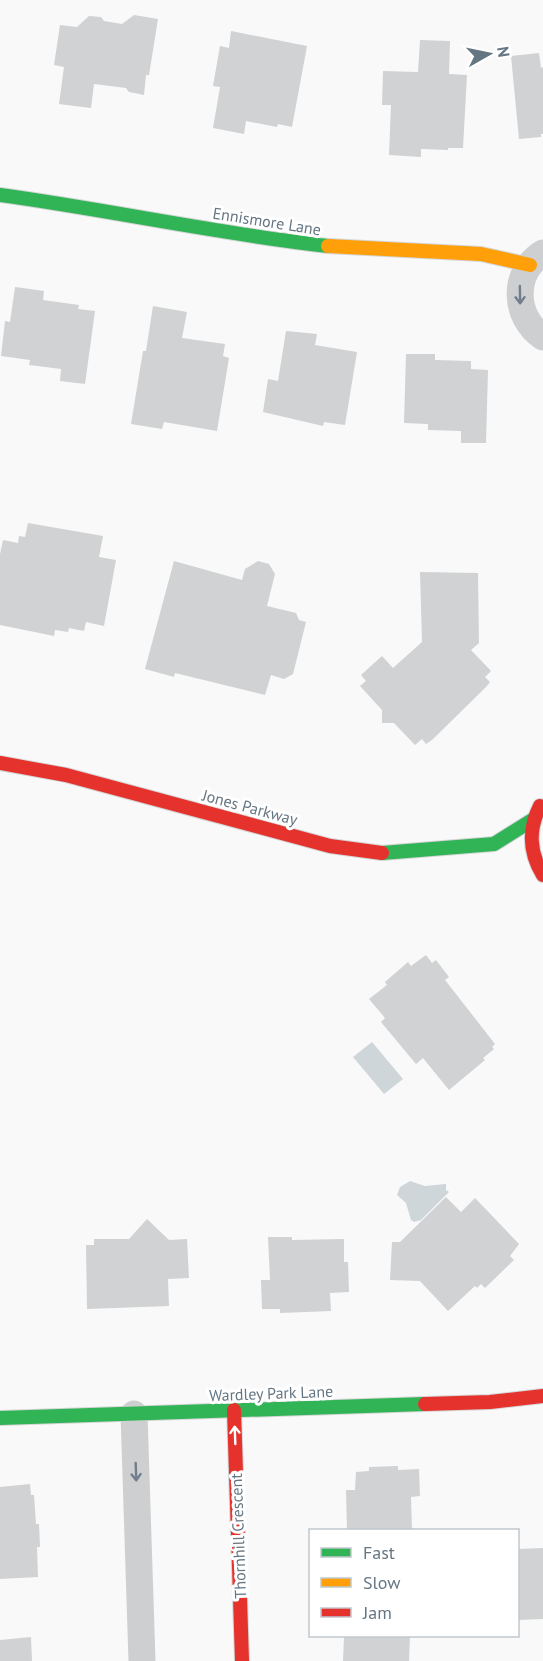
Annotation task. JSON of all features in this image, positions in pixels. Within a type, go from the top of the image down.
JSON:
[{"type":"street","name":"Ennismore Lane","points":[[0,195],[288,242],[352,249],[481,254],[536,259]]},
{"type":"street","points":[[536,259],[525,270],[520,286],[520,303],[526,319],[536,333],[543,337]]},
{"type":"street","name":"Jones Parkway","points":[[0,763],[66,774],[330,846],[384,853],[494,844],[525,856]]},
{"type":"street","points":[[543,802],[534,819],[531,839],[525,856],[543,875]]},
{"type":"street","name":"Jones Parkway","points":[[494,844],[534,819]]},
{"type":"street","name":"Wardley Park Lane","points":[[0,1418],[490,1402],[543,1396]]},
{"type":"street","name":"Thornhill Crescent","points":[[234,1410],[243,1661]]},
{"type":"street","points":[[134,1414],[142,1661]]},
{"type":"shaded area","points":[[372,1042],[403,1079],[384,1094],[353,1057]]},
{"type":"shaded area","points":[[410,1181],[425,1186],[446,1184],[446,1190],[449,1192],[421,1220],[414,1222],[411,1220],[406,1203],[397,1195],[400,1187]]},
{"type":"building","points":[[134,15],[158,19],[144,95],[129,92],[126,88],[94,84],[91,108],[59,104],[64,67],[54,65],[60,25],[77,27],[89,16],[101,17],[104,21],[122,24]]},
{"type":"building","points":[[231,31],[307,46],[292,127],[278,124],[277,127],[246,121],[244,134],[213,128],[220,87],[213,86],[220,46],[229,48]]},
{"type":"building","points":[[420,40],[450,41],[449,74],[467,75],[463,148],[421,149],[421,157],[389,155],[391,105],[382,105],[383,71],[418,72]]},
{"type":"building","points":[[539,53],[541,68],[543,67],[543,134],[541,137],[519,139],[511,56]]},
{"type":"building","points":[[15,287],[44,291],[43,300],[79,305],[78,309],[95,311],[85,384],[60,381],[61,369],[29,365],[30,360],[1,356],[5,321],[10,322]]},
{"type":"building","points":[[153,306],[187,312],[182,338],[225,344],[223,356],[229,358],[217,431],[164,422],[162,429],[131,424]]},
{"type":"building","points":[[286,331],[317,334],[315,345],[357,352],[345,425],[324,422],[323,426],[263,412],[268,379],[278,381]]},
{"type":"building","points":[[406,354],[435,354],[435,360],[471,361],[471,369],[488,370],[486,443],[461,443],[461,431],[428,430],[428,424],[404,423]]},
{"type":"building","points":[[28,523],[103,536],[99,557],[116,560],[104,626],[86,622],[84,631],[69,628],[68,632],[55,630],[54,636],[0,625],[0,554],[3,540],[18,543],[19,536],[25,537]]},
{"type":"building","points":[[174,561],[242,580],[245,569],[258,561],[269,564],[275,574],[267,606],[296,613],[299,620],[306,622],[293,674],[284,679],[271,675],[265,695],[175,673],[174,677],[145,669]]},
{"type":"building","points":[[420,572],[478,573],[479,643],[471,650],[491,671],[485,677],[490,682],[486,687],[432,740],[426,744],[422,739],[415,745],[394,723],[382,723],[382,710],[360,686],[366,681],[361,675],[382,656],[393,668],[422,642]]},
{"type":"building","points":[[426,955],[432,963],[436,960],[449,977],[445,980],[495,1044],[492,1047],[494,1049],[483,1058],[485,1060],[449,1090],[423,1058],[416,1064],[381,1022],[385,1018],[369,999],[387,985],[385,982],[408,962],[411,966]]},
{"type":"building","points":[[446,1197],[461,1212],[475,1198],[519,1244],[510,1256],[514,1260],[485,1288],[481,1284],[477,1288],[475,1286],[448,1311],[420,1281],[390,1280],[392,1242],[400,1242]]},
{"type":"building","points":[[147,1219],[169,1240],[187,1239],[189,1278],[168,1279],[169,1306],[87,1309],[86,1245],[94,1245],[94,1239],[129,1239]]},
{"type":"building","points":[[268,1237],[292,1237],[292,1240],[344,1239],[344,1262],[348,1262],[349,1292],[330,1293],[331,1311],[280,1313],[280,1309],[262,1309],[261,1280],[270,1280]]},
{"type":"building","points":[[398,1466],[398,1470],[419,1469],[420,1496],[411,1497],[412,1529],[347,1529],[346,1490],[355,1490],[356,1472],[369,1471],[369,1467]]},
{"type":"building","points":[[30,1484],[31,1495],[34,1495],[36,1524],[39,1524],[38,1577],[0,1579],[0,1487]]},
{"type":"building","points":[[543,1548],[543,1619],[519,1620],[519,1549]]},
{"type":"building","points":[[31,1637],[32,1661],[0,1661],[0,1640]]},
{"type":"building","points":[[344,1637],[410,1637],[409,1661],[343,1661]]},
{"type":"traffic: fast","points":[[0,195],[328,246]]},
{"type":"traffic: fast","points":[[382,853],[494,844],[534,819]]},
{"type":"traffic: fast","points":[[0,1418],[425,1404]]},
{"type":"traffic: slow","points":[[328,246],[481,254],[530,265]]},
{"type":"traffic: jam","points":[[0,763],[66,775],[330,846],[382,853]]},
{"type":"traffic: jam","points":[[540,806],[533,824],[532,841],[535,858],[543,875]]},
{"type":"traffic: jam","points":[[425,1404],[490,1402],[543,1396]]},
{"type":"traffic: jam","points":[[234,1410],[242,1661]]}]
